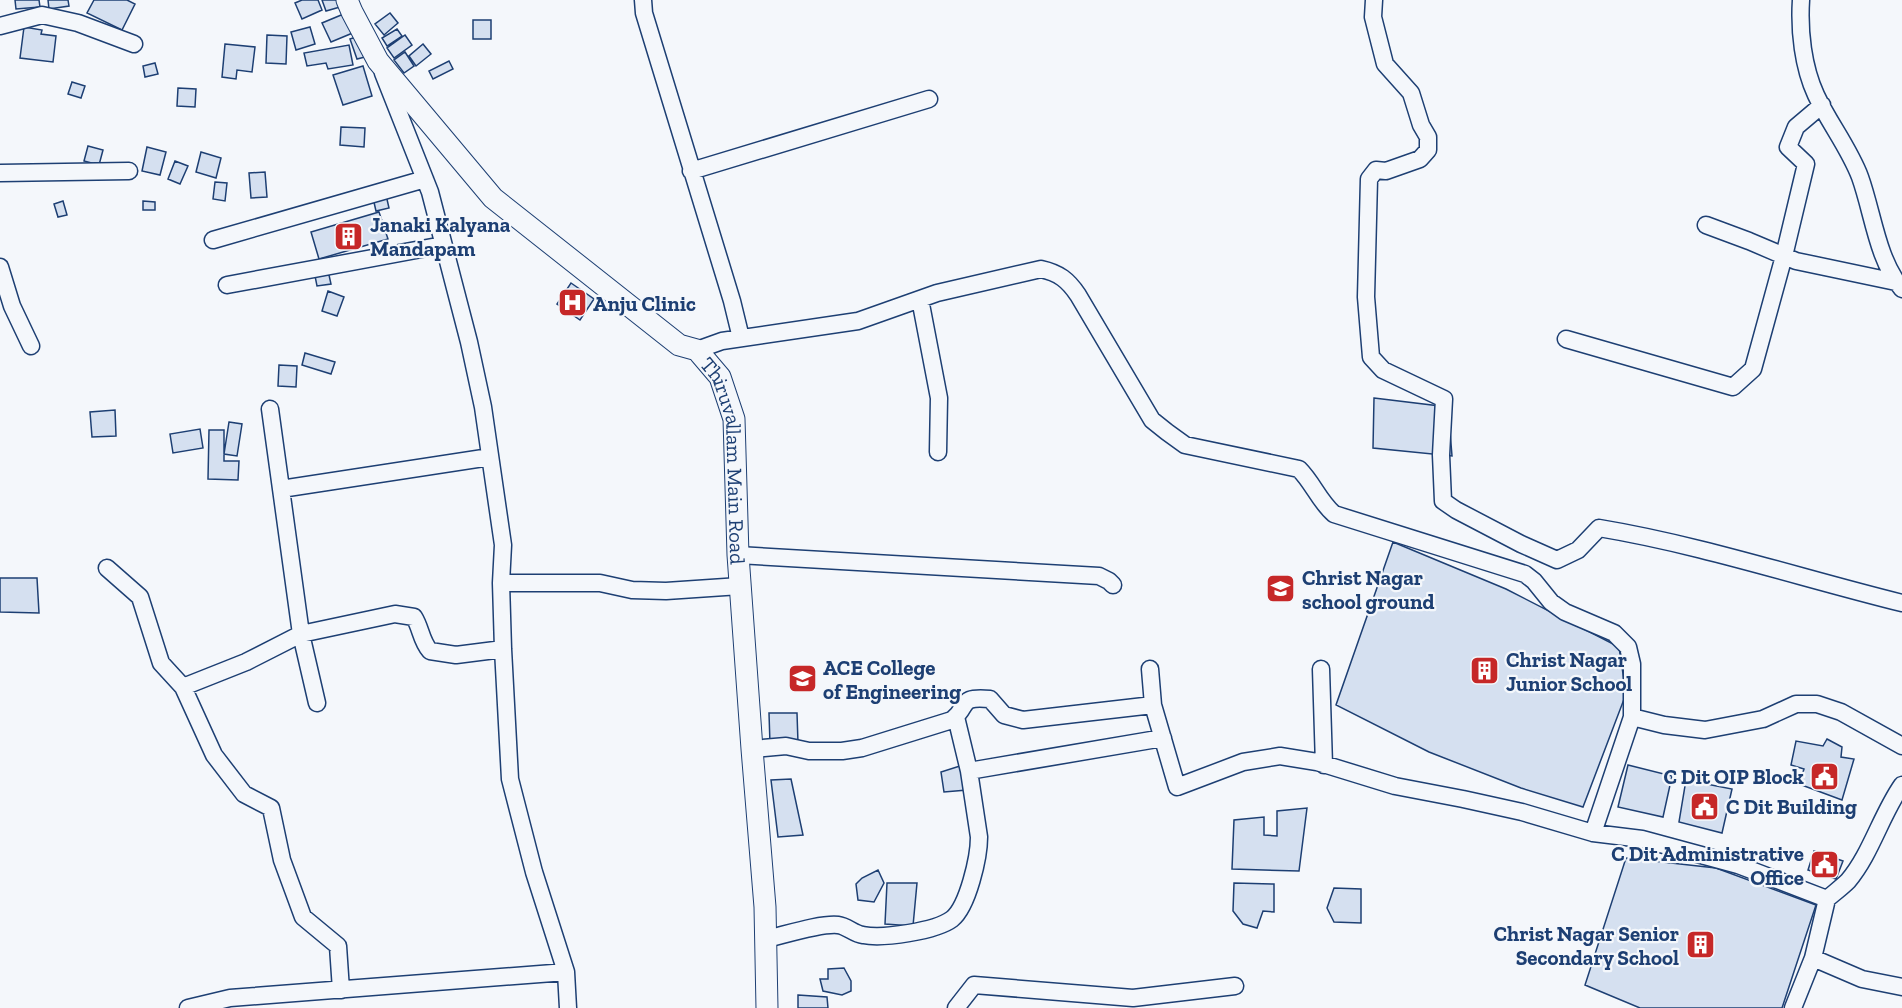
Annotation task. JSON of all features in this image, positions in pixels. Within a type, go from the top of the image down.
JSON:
[{"type":"main road","name":"Thiruvallam Main Road","points":[[347,0],[378,61],[493,198],[679,345],[697,351],[720,377],[734,419],[738,555],[765,908],[767,1008]]},
{"type":"street","points":[[642,0],[741,338]]},
{"type":"street","points":[[1374,0],[1373,17],[1386,64],[1411,93],[1421,125],[1428,137],[1428,150],[1420,159],[1386,171],[1376,170],[1369,179],[1366,297],[1371,357],[1383,370],[1444,399],[1441,455],[1443,501],[1521,544],[1557,560],[1578,550],[1599,528],[1762,564],[1823,584],[1902,603]]},
{"type":"street","points":[[1801,0],[1804,56],[1813,86],[1856,166],[1885,257],[1899,285]]},
{"type":"street","points":[[0,26],[42,15],[78,23],[134,44]]},
{"type":"street","points":[[378,61],[425,179],[470,342],[483,407],[503,545],[502,650],[510,779],[534,872],[566,972],[568,1008]]},
{"type":"street","points":[[691,171],[929,99]]},
{"type":"street","points":[[1566,339],[1733,387],[1753,369],[1806,164],[1788,147],[1796,127],[1822,105]]},
{"type":"street","points":[[0,173],[129,171]]},
{"type":"street","points":[[213,240],[425,179]]},
{"type":"street","points":[[1706,225],[1805,264],[1899,285]]},
{"type":"street","points":[[227,285],[443,245]]},
{"type":"street","points":[[0,267],[12,306],[31,346]]},
{"type":"street","points":[[697,351],[722,341],[858,321],[937,293],[1041,269],[1055,272],[1068,280],[1152,420],[1185,445],[1299,469],[1306,476],[1323,504],[1334,514],[1525,574],[1534,581],[1551,602],[1565,612],[1614,633],[1622,639],[1628,647],[1632,664],[1632,717],[1593,833]]},
{"type":"street","points":[[920,299],[939,398],[938,452]]},
{"type":"street","points":[[270,409],[301,634],[317,703]]},
{"type":"street","points":[[281,489],[490,458]]},
{"type":"street","points":[[738,555],[1091,575],[1104,577],[1113,585]]},
{"type":"street","points":[[107,568],[140,597],[161,663],[183,687],[214,755],[244,794],[271,808],[282,860],[303,917],[338,946],[341,990]]},
{"type":"street","points":[[501,584],[600,583],[632,590],[666,591],[740,586]]},
{"type":"street","points":[[183,687],[246,662],[301,634],[395,614],[414,617],[419,625],[424,644],[430,651],[456,655],[502,650]]},
{"type":"street","points":[[1150,669],[1153,705],[1177,787],[1243,762],[1280,756],[1324,765],[1395,786],[1463,798],[1593,833],[1642,839],[1738,865],[1827,899]]},
{"type":"street","points":[[1321,669],[1324,765]]},
{"type":"street","points":[[752,749],[786,746],[809,751],[842,751],[897,738],[952,720],[964,702],[971,699],[990,699],[1004,715],[1023,720],[1153,705]]},
{"type":"street","points":[[1632,717],[1664,725],[1705,730],[1763,718],[1796,704],[1817,704],[1841,712],[1902,746]]},
{"type":"street","points":[[766,939],[836,924],[863,935],[895,934],[917,931],[951,920],[957,913],[966,893],[979,848],[978,821],[956,717]]},
{"type":"street","points":[[969,771],[1163,738]]},
{"type":"street","points":[[1793,1008],[1813,958],[1827,899],[1848,881],[1902,785]]},
{"type":"street","points":[[1813,958],[1862,980],[1902,987]]},
{"type":"street","points":[[188,1008],[230,998],[566,972]]},
{"type":"street","points":[[956,1008],[974,985],[1133,998],[1235,986]]},
{"type":"building","points":[[15,0],[39,0],[40,7],[16,9]]},
{"type":"building","points":[[48,0],[68,0],[69,6],[49,9]]},
{"type":"building","points":[[94,0],[127,0],[135,4],[122,30],[87,13]]},
{"type":"building","points":[[302,0],[318,0],[322,10],[302,19],[295,3]]},
{"type":"building","points":[[322,0],[337,0],[340,7],[326,11]]},
{"type":"building","points":[[346,13],[355,32],[331,42],[322,23]]},
{"type":"building","points":[[390,13],[398,23],[384,35],[375,24]]},
{"type":"building","points":[[473,20],[491,20],[491,39],[473,39]]},
{"type":"building","points":[[24,27],[42,30],[41,34],[56,36],[53,62],[20,58]]},
{"type":"building","points":[[310,27],[315,44],[296,50],[291,32]]},
{"type":"building","points":[[397,29],[402,36],[387,46],[382,38]]},
{"type":"building","points":[[267,35],[287,36],[286,64],[266,63]]},
{"type":"building","points":[[405,35],[412,45],[394,58],[387,48]]},
{"type":"building","points":[[359,36],[365,57],[357,59],[350,39]]},
{"type":"building","points":[[225,44],[255,47],[252,72],[237,70],[236,79],[222,77]]},
{"type":"building","points":[[423,44],[431,54],[416,66],[409,56]]},
{"type":"building","points":[[349,45],[353,65],[328,69],[326,63],[307,66],[304,53]]},
{"type":"building","points":[[405,52],[414,66],[404,73],[394,60]]},
{"type":"building","points":[[449,61],[453,69],[433,79],[429,71]]},
{"type":"building","points":[[155,63],[158,74],[145,77],[143,66]]},
{"type":"building","points":[[363,66],[372,96],[343,105],[333,75]]},
{"type":"building","points":[[72,82],[85,86],[81,98],[68,94]]},
{"type":"building","points":[[178,88],[196,89],[195,107],[177,106]]},
{"type":"building","points":[[341,127],[365,128],[364,147],[340,145]]},
{"type":"building","points":[[88,146],[103,150],[99,165],[84,161]]},
{"type":"building","points":[[147,147],[166,152],[160,175],[142,171]]},
{"type":"building","points":[[201,152],[221,158],[216,178],[196,172]]},
{"type":"building","points":[[175,161],[188,166],[180,184],[168,179]]},
{"type":"building","points":[[265,172],[267,197],[251,198],[249,173]]},
{"type":"building","points":[[215,182],[227,183],[225,201],[213,199]]},
{"type":"building","points":[[386,195],[389,208],[376,211],[373,198]]},
{"type":"building","points":[[63,201],[67,215],[58,217],[54,204]]},
{"type":"building","points":[[143,201],[155,202],[155,210],[143,210]]},
{"type":"building","name":"Janaki Kalyana Mandapam","points":[[379,212],[388,239],[319,259],[311,232]]},
{"type":"building","points":[[329,275],[331,284],[317,286],[315,276]]},
{"type":"building","points":[[571,283],[594,299],[580,320],[557,304]]},
{"type":"building","points":[[328,291],[344,297],[337,316],[322,311]]},
{"type":"building","points":[[305,353],[335,362],[331,374],[302,365]]},
{"type":"building","points":[[279,365],[297,366],[296,387],[278,386]]},
{"type":"building","points":[[1374,398],[1448,407],[1452,456],[1373,448]]},
{"type":"building","points":[[115,410],[116,436],[92,437],[90,412]]},
{"type":"building","points":[[229,422],[242,424],[237,456],[224,454]]},
{"type":"building","points":[[200,429],[203,448],[173,453],[170,434]]},
{"type":"building","points":[[209,430],[224,430],[224,461],[239,461],[238,480],[208,479]]},
{"type":"building","name":"Christ Nagar Junior School","points":[[1393,542],[1506,589],[1619,647],[1626,694],[1583,807],[1521,788],[1429,752],[1336,705]]},
{"type":"building","points":[[0,578],[37,578],[39,613],[0,612]]},
{"type":"building","points":[[769,713],[797,713],[798,743],[770,744]]},
{"type":"building","name":"C Dit OIP Block","points":[[1827,739],[1842,747],[1841,757],[1854,759],[1842,800],[1799,784],[1804,769],[1791,765],[1796,741],[1823,746]]},
{"type":"building","points":[[963,765],[967,790],[944,792],[941,772]]},
{"type":"building","points":[[1628,765],[1672,776],[1663,817],[1618,807]]},
{"type":"building","points":[[791,779],[803,835],[778,837],[771,780]]},
{"type":"building","name":"C Dit Building","points":[[1686,780],[1732,789],[1722,833],[1679,822]]},
{"type":"building","points":[[1307,808],[1299,871],[1232,869],[1234,820],[1264,817],[1264,835],[1277,836],[1277,811]]},
{"type":"building","name":"C Dit Administrative Office","points":[[1814,851],[1843,861],[1836,879],[1808,870]]},
{"type":"building","name":"Christ Nagar Senior Secondary School","points":[[1626,858],[1716,868],[1816,905],[1782,1008],[1640,1008],[1585,985]]},
{"type":"building","points":[[878,870],[884,883],[874,902],[858,900],[856,884],[862,878]]},
{"type":"building","points":[[887,883],[917,883],[913,926],[885,924]]},
{"type":"building","points":[[1234,883],[1274,884],[1274,912],[1263,911],[1257,928],[1243,924],[1233,911]]},
{"type":"building","points":[[1334,888],[1361,889],[1361,923],[1334,922],[1327,908]]},
{"type":"building","points":[[844,968],[851,981],[851,991],[842,995],[823,991],[820,979],[828,979],[828,969]]},
{"type":"building","points":[[798,995],[827,997],[828,1008],[798,1008]]},
{"type":"place","name":"Janaki Kalyana Mandapam","points":[[349,236]]},
{"type":"place","name":"Anju Clinic","points":[[572,303]]},
{"type":"place","name":"Christ Nagar school ground","points":[[1281,589]]},
{"type":"place","name":"Christ Nagar Junior School","points":[[1485,671]]},
{"type":"place","name":"ACE College of Engineering","points":[[802,679]]},
{"type":"place","name":"C Dit OIP Block","points":[[1825,776]]},
{"type":"place","name":"C Dit Building","points":[[1705,806]]},
{"type":"place","name":"C Dit Administrative Office","points":[[1825,865]]},
{"type":"place","name":"Christ Nagar Senior Secondary School","points":[[1700,945]]}]
